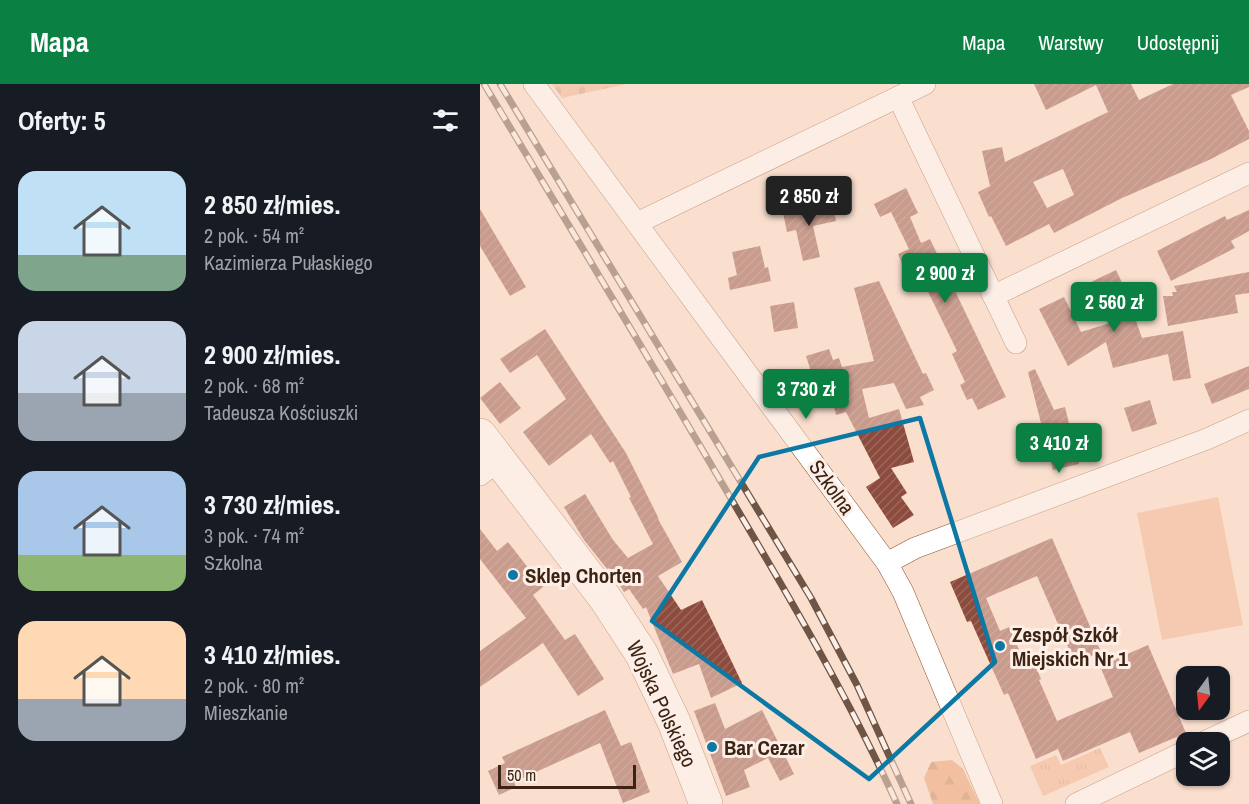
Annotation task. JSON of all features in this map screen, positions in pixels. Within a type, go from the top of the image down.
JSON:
[{"type":"main road","name":"Wojska Polskiego","points":[[485,460],[592,607],[628,662],[645,693],[688,804]]},
{"type":"main road","name":"Wojska Polskiego","points":[[485,460],[605,598],[641,652],[674,722],[706,804]]},
{"type":"street","name":"Szkolna","points":[[534,84],[887,562],[903,592],[992,804]]},
{"type":"street","points":[[637,223],[925,84]]},
{"type":"street","points":[[898,97],[1016,343]]},
{"type":"street","points":[[993,296],[1249,173]]},
{"type":"street","points":[[887,562],[915,548],[1196,443],[1249,420]]},
{"type":"street","points":[[1225,732],[1249,721]]},
{"type":"street","points":[[1076,804],[1176,756]]},
{"type":"highlighted area","points":[[920,418],[995,662],[869,779],[652,621],[759,457]]},
{"type":"green space","points":[[552,84],[627,84],[562,98]]},
{"type":"green space","points":[[1218,497],[1243,625],[1162,640],[1137,513]]},
{"type":"green space","points":[[1100,748],[1109,767],[1043,796],[1030,766],[1056,755],[1061,765]]},
{"type":"green space","points":[[952,760],[963,769],[980,804],[933,804],[924,778],[931,762]]},
{"type":"building","points":[[1034,84],[1131,84],[1139,100],[1173,84],[1249,84],[1249,87],[1231,95],[1249,131],[1249,139],[1209,160],[1120,199],[1054,233],[1049,224],[1006,246],[978,192],[990,186],[982,151],[1002,147],[1005,162],[1108,112],[1096,85],[1046,110]],"holes":[[[1063,169],[1074,195],[1047,208],[1033,182]]]},
{"type":"building","points":[[906,188],[918,213],[910,217],[921,243],[930,239],[1006,397],[978,410],[972,398],[967,400],[960,385],[965,382],[952,354],[957,351],[914,263],[904,268],[898,254],[909,249],[891,212],[880,217],[874,204]]},
{"type":"building","points":[[832,202],[836,221],[813,226],[820,257],[803,261],[796,230],[787,232],[783,213]]},
{"type":"building","points":[[480,209],[526,287],[510,296],[480,246]]},
{"type":"building","points":[[1249,210],[1249,231],[1231,241],[1235,248],[1171,281],[1157,251],[1225,216],[1227,220]]},
{"type":"building","points":[[760,246],[765,268],[768,267],[771,281],[730,290],[728,278],[737,275],[732,252]]},
{"type":"building","points":[[1116,270],[1126,291],[1117,295],[1129,320],[1135,318],[1142,338],[1183,331],[1191,378],[1173,381],[1168,354],[1113,368],[1106,342],[1068,366],[1039,309],[1064,297],[1081,332],[1110,323],[1091,282]]},
{"type":"building","points":[[1249,272],[1249,293],[1235,295],[1238,313],[1168,326],[1163,296],[1173,296],[1172,292],[1177,292],[1174,286]]},
{"type":"building","points":[[879,281],[923,374],[926,373],[934,390],[920,397],[924,405],[906,409],[894,383],[862,389],[869,418],[899,409],[914,462],[891,468],[907,493],[901,497],[914,515],[893,528],[866,487],[880,478],[846,412],[836,415],[827,377],[814,381],[806,356],[829,349],[833,360],[839,358],[842,367],[874,361],[854,288]]},
{"type":"building","points":[[794,302],[798,328],[774,332],[770,306]]},
{"type":"building","points":[[545,329],[626,453],[682,562],[658,576],[681,610],[702,600],[742,683],[711,698],[699,664],[673,674],[646,607],[643,609],[629,589],[624,592],[609,568],[607,569],[584,540],[564,507],[585,494],[613,540],[628,558],[653,544],[613,461],[610,463],[591,434],[549,466],[523,432],[566,399],[537,355],[510,373],[500,359]]},
{"type":"building","points":[[1249,366],[1249,389],[1212,404],[1204,384]]},
{"type":"building","points":[[1035,369],[1054,410],[1065,407],[1079,464],[1053,470],[1028,372]]},
{"type":"building","points":[[500,382],[521,408],[500,424],[480,398]]},
{"type":"building","points":[[1150,400],[1157,424],[1132,432],[1124,408]]},
{"type":"building","points":[[480,529],[497,551],[508,542],[543,587],[533,595],[565,640],[575,634],[604,679],[578,696],[543,643],[480,687],[480,651],[526,618],[480,559]]},
{"type":"building","points":[[1052,538],[1101,652],[1075,663],[1037,576],[986,598],[1000,631],[1009,627],[1026,665],[1034,662],[1041,679],[1039,680],[1057,721],[1113,697],[1100,666],[1148,645],[1176,710],[1176,720],[1180,720],[1186,732],[1176,732],[1176,737],[1139,753],[1130,732],[1063,761],[1058,749],[1036,759],[1008,693],[1004,695],[971,621],[967,622],[950,582]]},
{"type":"building","points":[[715,703],[725,729],[762,710],[794,774],[780,781],[768,758],[744,770],[750,787],[726,796],[694,711]]},
{"type":"building","points":[[605,710],[621,746],[631,742],[650,792],[623,803],[600,743],[514,782],[516,787],[499,795],[488,771],[505,763],[502,757]]},
{"type":"railway","points":[[484,84],[796,610],[859,725],[897,804]]},
{"type":"railway","points":[[500,84],[811,598],[857,685],[911,804]]},
{"type":"place","name":"Sklep Chorten","points":[[513,575]]},
{"type":"place","name":"Zespół Szkół Miejskich Nr 1","points":[[1000,646]]},
{"type":"place","name":"Bar Cezar","points":[[712,747]]}]
